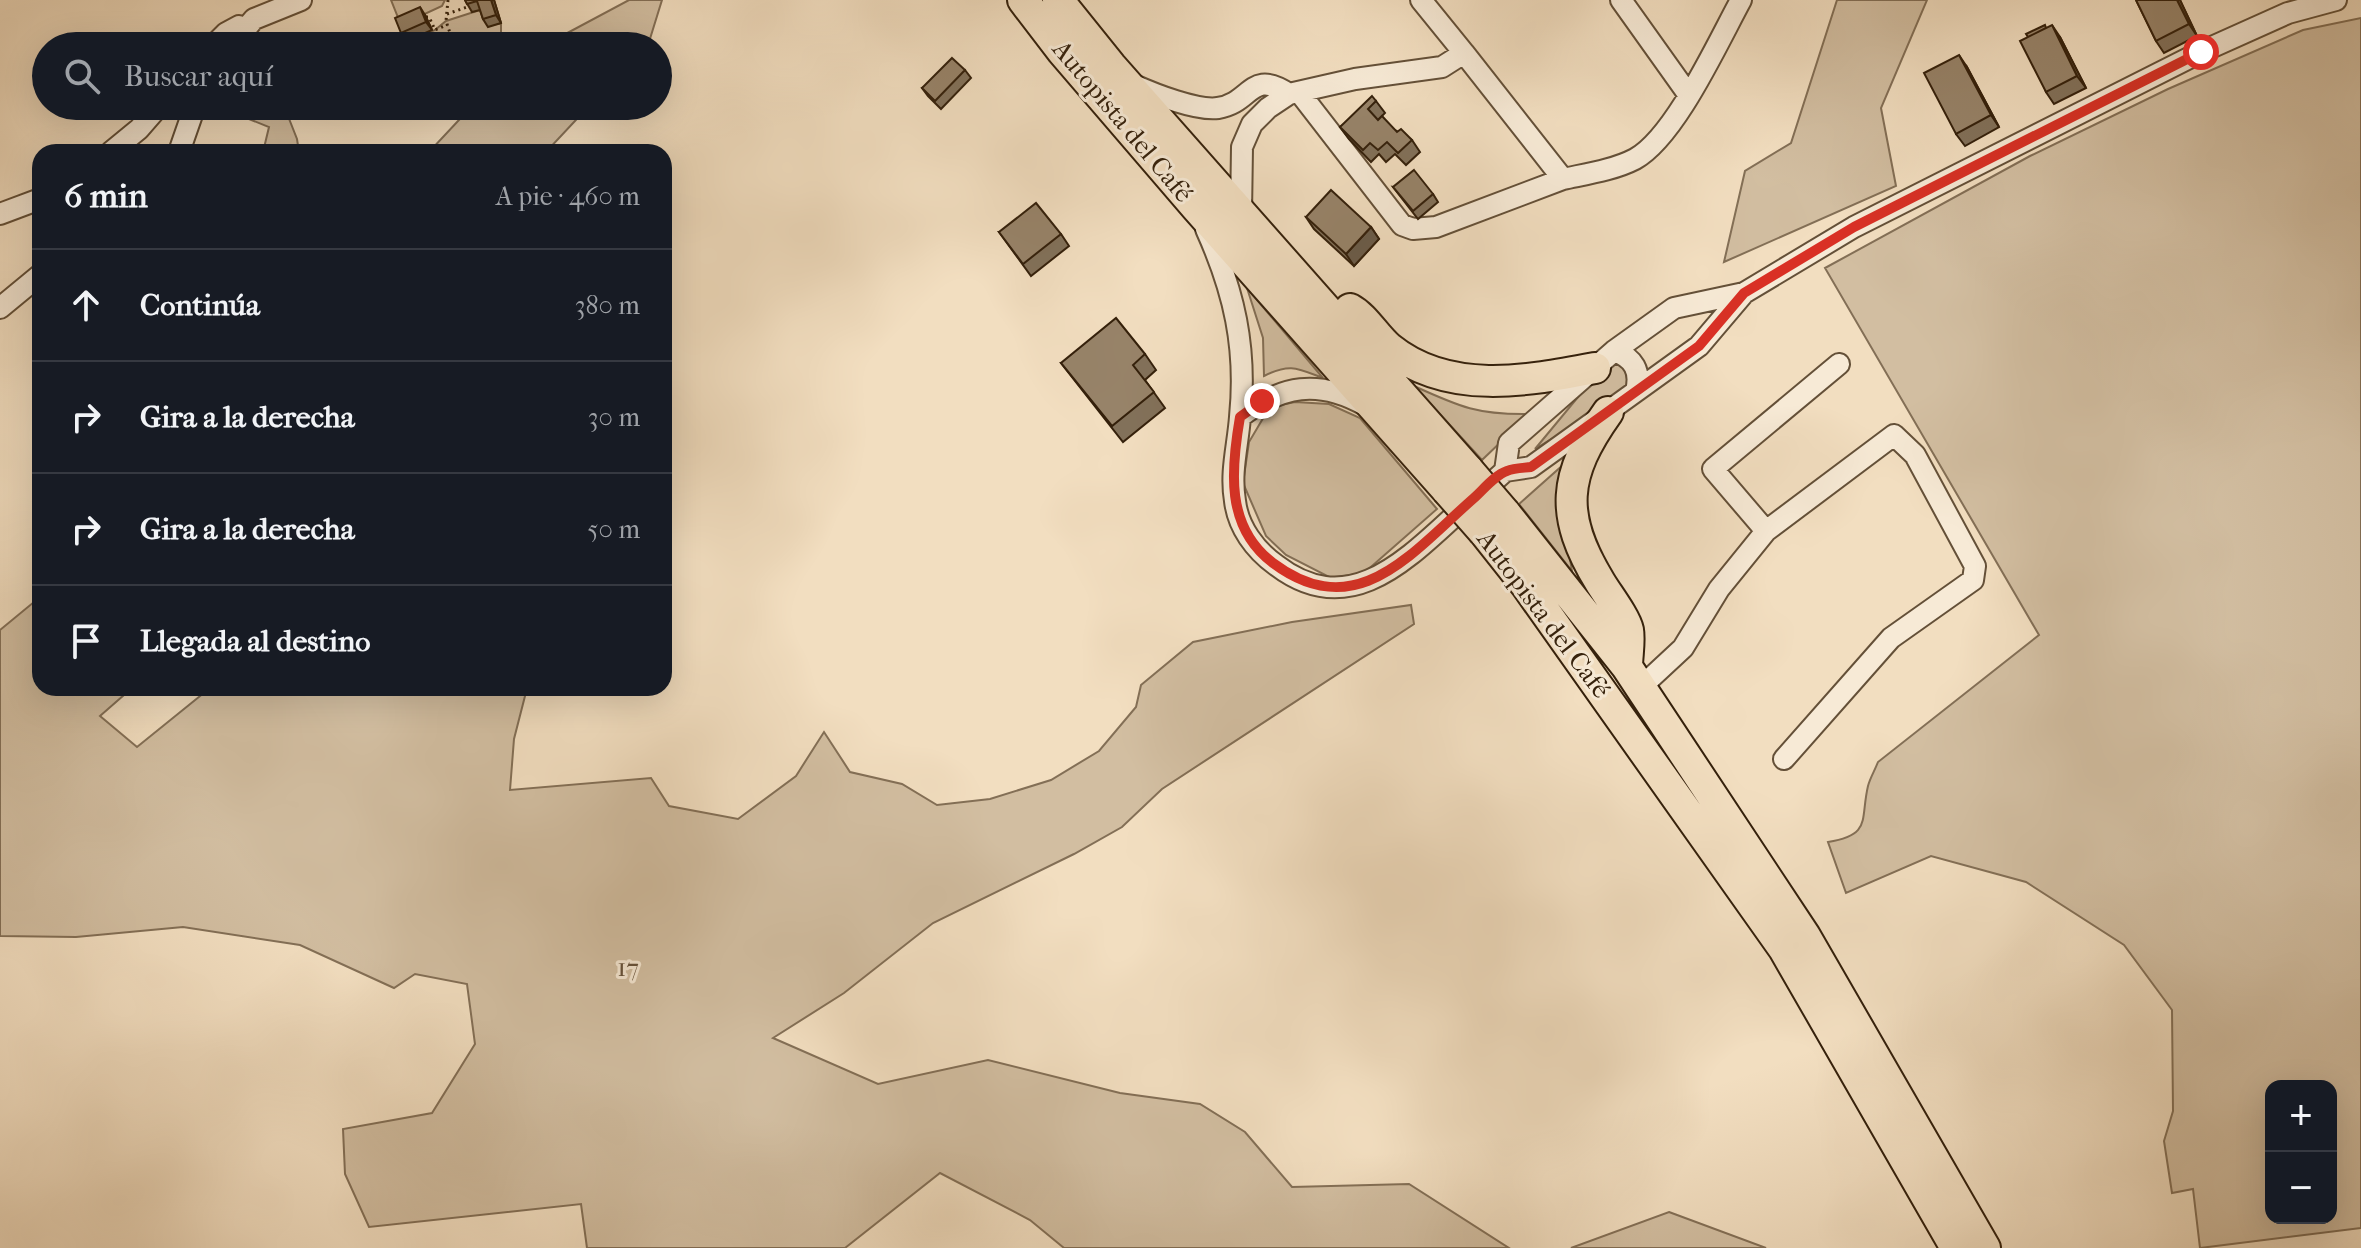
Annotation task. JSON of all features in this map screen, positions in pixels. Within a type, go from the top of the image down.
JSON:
[{"type":"highway","name":"Autopista del Café","points":[[1023,0],[1062,51],[1196,207],[1385,420],[1458,481]]},
{"type":"highway","name":"Autopista del Café","points":[[1058,0],[1318,301],[1458,481],[1634,677],[1805,936],[1985,1248]]},
{"type":"highway","points":[[1318,301],[1353,310],[1389,348],[1423,367],[1453,377],[1488,382],[1522,381],[1604,360]]},
{"type":"highway","points":[[1608,412],[1585,444],[1574,475],[1571,504],[1576,536],[1590,566],[1628,629],[1634,677]]},
{"type":"highway","name":"Autopista del Café","points":[[1495,522],[1526,585],[1784,949],[1956,1248]]},
{"type":"street","points":[[228,32],[301,0]]},
{"type":"street","points":[[1421,0],[1563,179]]},
{"type":"street","points":[[1621,0],[1688,94]]},
{"type":"street","points":[[1125,81],[1160,96],[1217,108],[1234,102],[1260,84],[1274,84],[1294,93],[1402,225],[1413,229],[1436,227],[1563,179],[1633,160],[1655,145],[1741,0]]},
{"type":"street","points":[[1196,207],[1223,265],[1236,307],[1242,361],[1240,417],[1233,473],[1235,504],[1245,531],[1262,555],[1288,574],[1314,586],[1347,588],[1377,578],[1405,558],[1505,471],[1531,467],[1699,346],[1744,293],[1854,227],[2201,52],[2288,13],[2336,0]]},
{"type":"street","points":[[243,32],[254,19]]},
{"type":"street","points":[[1241,214],[1242,147],[1252,124],[1268,108],[1294,93],[1355,79],[1442,67],[1464,53]]},
{"type":"street","points":[[121,144],[147,120]]},
{"type":"street","points":[[182,144],[190,120]]},
{"type":"street","points":[[0,214],[32,202]]},
{"type":"street","points":[[0,308],[32,282]]},
{"type":"street","points":[[1505,471],[1509,443],[1604,360],[1674,308],[1744,293]]},
{"type":"street","points":[[1604,360],[1632,361],[1637,370],[1636,391]]},
{"type":"street","points":[[1766,531],[1713,469],[1839,364]]},
{"type":"street","points":[[1240,417],[1262,401],[1287,391],[1313,388],[1340,392],[1364,404],[1385,420]]},
{"type":"street","points":[[1634,677],[1683,648],[1719,589],[1766,531],[1894,435],[1915,455],[1975,566],[1973,580],[1891,638],[1784,759]]},
{"type":"path","points":[[448,0],[446,15],[450,32]]},
{"type":"path","points":[[446,15],[470,6]]},
{"type":"path","points":[[426,17],[429,17],[435,30],[447,25]]},
{"type":"green space","points":[[391,0],[445,0],[442,6],[401,25]]},
{"type":"green space","points":[[629,0],[662,0],[652,32],[569,32]]},
{"type":"green space","points":[[1837,0],[1927,0],[1881,108],[1896,186],[1724,262],[1745,171],[1791,143]]},
{"type":"green space","points":[[483,9],[488,26],[501,23],[501,32],[430,32],[446,21]]},
{"type":"green space","points":[[2361,18],[2361,1228],[2200,1248],[2193,1189],[2172,1193],[2164,1141],[2173,1111],[2172,1010],[2124,945],[2026,882],[1931,856],[1846,893],[1828,842],[1852,835],[1862,824],[1869,783],[1878,762],[2039,635],[1825,268],[2030,156],[2168,89],[2303,30]]},
{"type":"green space","points":[[252,120],[290,120],[298,144],[265,144],[269,127]]},
{"type":"green space","points":[[459,120],[576,120],[553,144],[436,144]]},
{"type":"green space","points":[[1247,288],[1323,378],[1294,368],[1264,376],[1263,338]]},
{"type":"green space","points":[[1607,362],[1627,369],[1630,382],[1619,398],[1535,449]]},
{"type":"green space","points":[[1414,386],[1470,408],[1530,414],[1482,460]]},
{"type":"green space","points":[[1295,402],[1329,404],[1360,418],[1437,509],[1364,573],[1331,578],[1286,555],[1266,536],[1243,483],[1249,442],[1265,415],[1276,406]]},
{"type":"green space","points":[[1563,465],[1566,534],[1572,571],[1519,504]]},
{"type":"green space","name":"17","points":[[32,604],[32,696],[123,696],[100,716],[137,747],[200,696],[525,696],[514,739],[510,790],[651,778],[669,806],[738,819],[796,776],[824,732],[850,772],[902,784],[937,805],[990,799],[1051,780],[1099,751],[1136,707],[1141,685],[1193,642],[1292,622],[1411,605],[1414,624],[1162,789],[1122,827],[933,923],[844,993],[773,1038],[878,1084],[988,1060],[1120,1093],[1200,1104],[1245,1132],[1292,1187],[1409,1184],[1509,1248],[1064,1248],[1030,1220],[940,1173],[845,1248],[587,1248],[581,1204],[369,1227],[345,1174],[343,1129],[432,1113],[475,1044],[467,984],[415,974],[394,988],[300,945],[183,927],[76,937],[0,936],[0,630]]},
{"type":"green space","points":[[1669,1212],[1766,1248],[1571,1248]]},
{"type":"building","points":[[465,0],[491,0],[496,15],[483,19],[477,1],[467,4]]},
{"type":"building","points":[[2136,0],[2177,0],[2189,24],[2156,41]]},
{"type":"building","points":[[420,7],[426,22],[401,32],[395,18]]},
{"type":"building","points":[[2045,25],[2046,28],[2028,37],[2026,34]]},
{"type":"building","points":[[2052,25],[2077,76],[2046,92],[2020,41]]},
{"type":"building","points":[[1959,55],[1991,115],[1956,134],[1924,73]]},
{"type":"building","points":[[952,58],[965,70],[935,101],[922,88]]},
{"type":"building","points":[[1372,96],[1376,101],[1368,109],[1378,120],[1382,116],[1397,132],[1401,129],[1412,140],[1398,153],[1387,142],[1378,150],[1370,143],[1363,150],[1340,127]]},
{"type":"building","points":[[1414,170],[1433,194],[1413,211],[1393,187]]},
{"type":"building","points":[[1331,190],[1371,227],[1346,254],[1306,217]]},
{"type":"building","points":[[1036,203],[1061,234],[1023,264],[999,232]]},
{"type":"building","points":[[1116,318],[1145,354],[1133,365],[1154,392],[1112,426],[1061,363]]},
{"type":"route","points":[[1262,401],[1240,417],[1236,443],[1233,473],[1235,504],[1245,531],[1262,555],[1288,574],[1314,586],[1347,588],[1377,578],[1405,558],[1505,471],[1531,467],[1699,346],[1744,293],[1854,227],[2201,52]]}]
